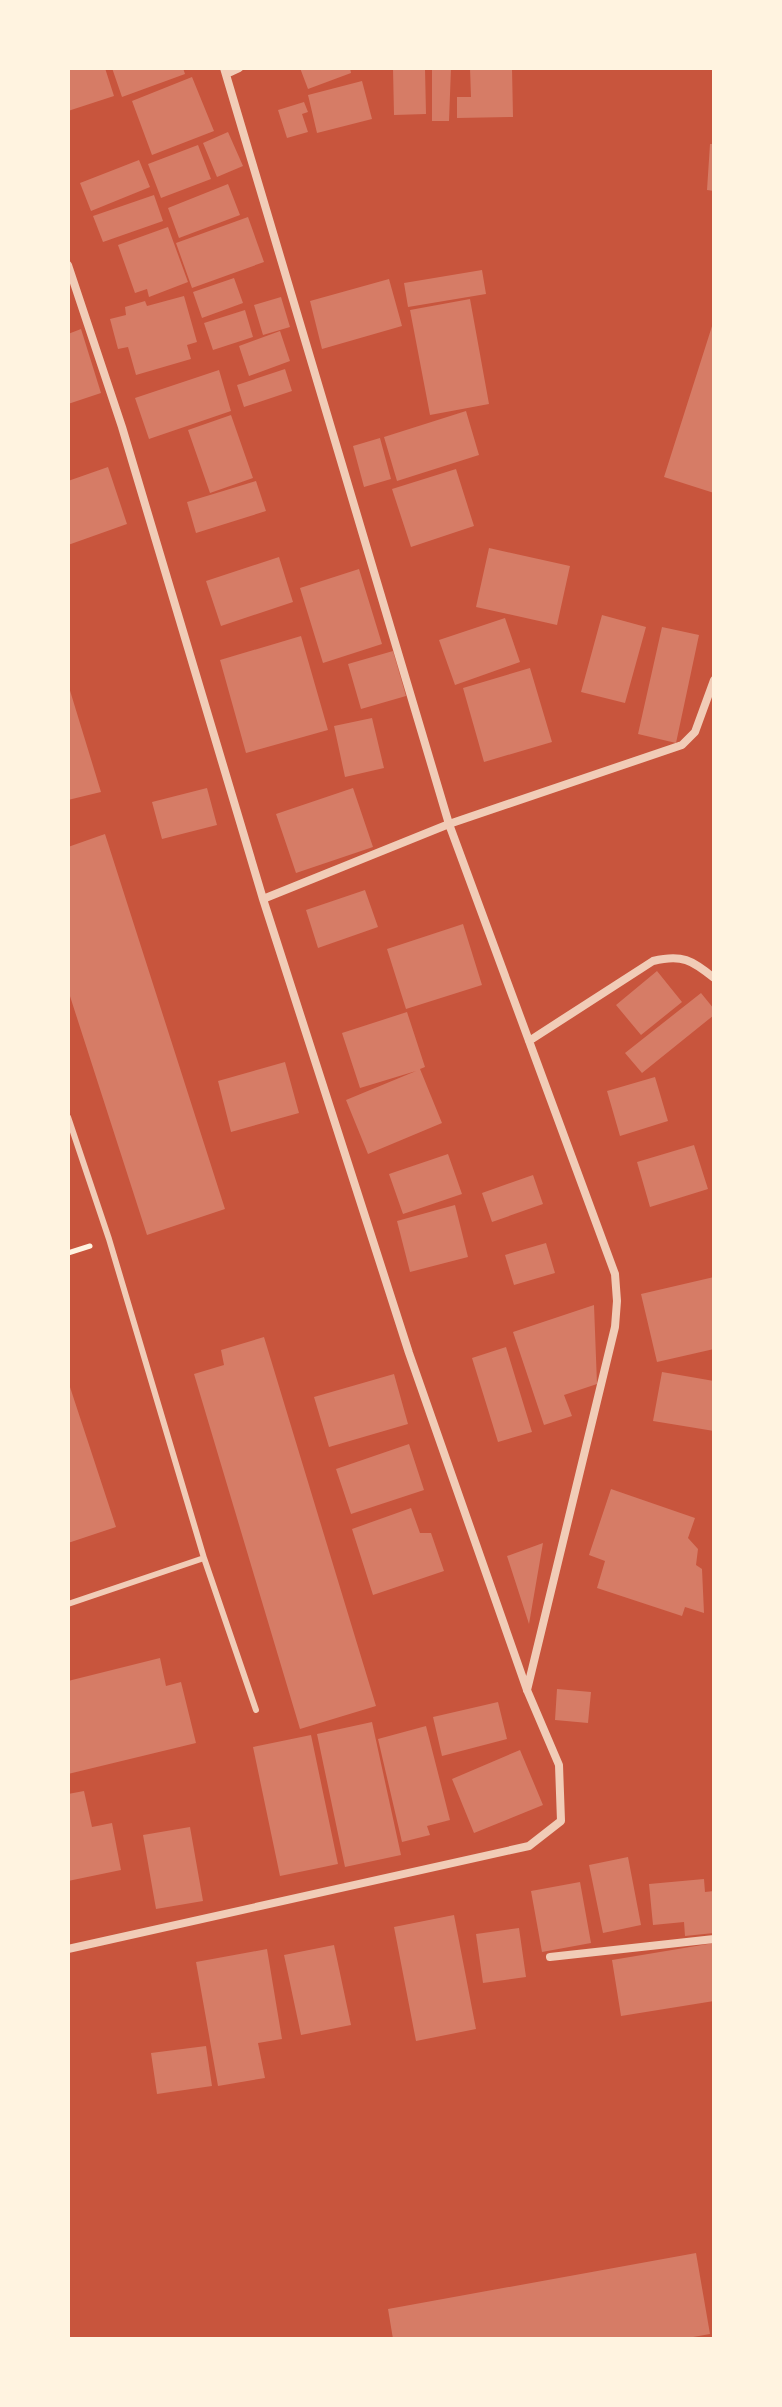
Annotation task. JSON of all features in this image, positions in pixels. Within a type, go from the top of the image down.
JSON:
[{"type":"street","points":[[239,68],[225,71],[449,824],[615,1274],[615,1327],[527,1690]]},
{"type":"street","points":[[68,265],[122,427],[263,899],[409,1353],[527,1690],[559,1765],[561,1821],[529,1846],[68,1949]]},
{"type":"street","points":[[263,899],[449,824],[682,745],[695,732],[714,680]]},
{"type":"street","points":[[529,1041],[653,961],[673,956],[691,961],[714,978]]},
{"type":"street","points":[[550,1957],[714,1939]]},
{"type":"lane","points":[[68,1117],[109,1239],[204,1558],[256,1710]]},
{"type":"lane","points":[[68,1604],[204,1558]]},
{"type":"building","points":[[68,68],[105,68],[114,96],[68,111]]},
{"type":"building","points":[[112,68],[183,68],[185,74],[122,97]]},
{"type":"building","points":[[300,68],[350,68],[351,73],[308,89]]},
{"type":"building","points":[[393,68],[425,68],[426,114],[394,115]]},
{"type":"building","points":[[432,68],[451,68],[449,121],[432,121]]},
{"type":"building","points":[[470,68],[512,68],[513,117],[457,118],[457,97],[471,97]]},
{"type":"building","points":[[192,77],[214,131],[152,155],[132,101]]},
{"type":"building","points":[[362,81],[372,119],[317,133],[308,95]]},
{"type":"building","points":[[304,102],[308,112],[302,114],[308,132],[287,138],[278,110]]},
{"type":"building","points":[[228,132],[243,166],[217,177],[203,143]]},
{"type":"building","points":[[710,144],[714,144],[714,191],[707,190]]},
{"type":"building","points":[[198,145],[211,179],[161,198],[148,164]]},
{"type":"building","points":[[139,160],[150,187],[91,211],[80,183]]},
{"type":"building","points":[[228,184],[240,215],[179,238],[168,208]]},
{"type":"building","points":[[154,195],[163,221],[103,242],[93,216]]},
{"type":"building","points":[[248,217],[264,262],[192,288],[176,243]]},
{"type":"building","points":[[168,227],[188,282],[149,297],[147,289],[135,293],[118,245]]},
{"type":"building","points":[[482,270],[486,294],[408,307],[404,283]]},
{"type":"building","points":[[234,278],[243,303],[202,318],[193,292]]},
{"type":"building","points":[[389,279],[402,326],[322,349],[310,301]]},
{"type":"building","points":[[184,296],[197,342],[187,345],[191,359],[136,375],[128,347],[118,349],[110,319],[126,315],[125,307],[145,301],[147,306]]},
{"type":"building","points":[[281,297],[290,327],[263,335],[254,305]]},
{"type":"building","points":[[470,299],[489,404],[430,415],[410,310]]},
{"type":"building","points":[[245,310],[253,337],[213,350],[204,323]]},
{"type":"building","points":[[714,323],[714,493],[664,477]]},
{"type":"building","points":[[81,329],[101,393],[68,404],[68,334]]},
{"type":"building","points":[[280,331],[290,361],[249,376],[239,346]]},
{"type":"building","points":[[285,369],[292,391],[244,407],[237,385]]},
{"type":"building","points":[[219,370],[231,411],[149,439],[135,398]]},
{"type":"building","points":[[466,411],[479,455],[397,481],[384,437]]},
{"type":"building","points":[[231,415],[253,478],[210,493],[188,430]]},
{"type":"building","points":[[380,438],[391,479],[364,487],[353,446]]},
{"type":"building","points":[[108,467],[127,524],[68,545],[68,481]]},
{"type":"building","points":[[456,469],[474,526],[411,547],[392,489]]},
{"type":"building","points":[[256,481],[266,511],[196,533],[187,502]]},
{"type":"building","points":[[489,548],[570,566],[557,625],[476,607]]},
{"type":"building","points":[[279,557],[293,602],[221,626],[206,581]]},
{"type":"building","points":[[359,569],[382,644],[323,663],[300,588]]},
{"type":"building","points":[[602,615],[646,627],[625,703],[581,692]]},
{"type":"building","points":[[505,618],[520,662],[455,685],[439,640]]},
{"type":"building","points":[[662,627],[699,635],[676,743],[638,734]]},
{"type":"building","points":[[301,636],[328,730],[246,753],[220,660]]},
{"type":"building","points":[[393,651],[406,696],[361,709],[348,664]]},
{"type":"building","points":[[530,668],[552,742],[484,762],[463,688]]},
{"type":"building","points":[[68,684],[101,792],[68,800]]},
{"type":"building","points":[[372,718],[384,768],[345,777],[334,726]]},
{"type":"building","points":[[207,788],[217,825],[162,839],[152,802]]},
{"type":"building","points":[[353,788],[373,847],[296,873],[276,814]]},
{"type":"building","points":[[105,834],[225,1209],[147,1235],[68,990],[68,847]]},
{"type":"building","points":[[365,890],[378,927],[318,948],[306,910]]},
{"type":"building","points":[[463,924],[482,985],[406,1009],[387,949]]},
{"type":"building","points":[[657,971],[682,1002],[641,1035],[616,1005]]},
{"type":"building","points":[[701,993],[714,1009],[714,1015],[642,1073],[625,1053]]},
{"type":"building","points":[[407,1012],[425,1067],[420,1069],[442,1123],[368,1154],[346,1100],[416,1071],[360,1088],[342,1033]]},
{"type":"building","points":[[285,1062],[299,1113],[231,1132],[218,1081]]},
{"type":"building","points":[[655,1077],[668,1121],[620,1136],[607,1091]]},
{"type":"building","points":[[694,1145],[708,1189],[650,1207],[637,1162]]},
{"type":"building","points":[[448,1154],[462,1194],[403,1214],[389,1174]]},
{"type":"building","points":[[533,1175],[543,1204],[492,1222],[482,1193]]},
{"type":"building","points":[[455,1205],[468,1257],[410,1272],[397,1221]]},
{"type":"building","points":[[546,1243],[555,1273],[514,1285],[505,1255]]},
{"type":"building","points":[[714,1277],[714,1349],[657,1362],[641,1294]]},
{"type":"building","points":[[594,1305],[597,1384],[564,1395],[572,1416],[544,1425],[513,1332]]},
{"type":"building","points":[[264,1337],[376,1706],[300,1729],[194,1374],[224,1365],[221,1350]]},
{"type":"building","points":[[506,1347],[532,1432],[498,1442],[472,1358]]},
{"type":"building","points":[[662,1372],[714,1381],[714,1431],[653,1421]]},
{"type":"building","points":[[394,1374],[408,1424],[329,1447],[314,1397]]},
{"type":"building","points":[[68,1381],[116,1527],[68,1543]]},
{"type":"building","points":[[409,1444],[424,1490],[351,1514],[336,1469]]},
{"type":"building","points":[[611,1489],[695,1518],[688,1538],[698,1549],[696,1565],[702,1569],[704,1613],[685,1607],[682,1616],[597,1588],[605,1561],[589,1555]]},
{"type":"building","points":[[411,1508],[420,1533],[431,1533],[444,1571],[373,1595],[352,1529]]},
{"type":"building","points":[[543,1543],[529,1624],[507,1556]]},
{"type":"building","points":[[160,1658],[166,1686],[181,1682],[196,1743],[68,1774],[68,1681]]},
{"type":"building","points":[[557,1689],[591,1692],[588,1723],[555,1720]]},
{"type":"building","points":[[498,1702],[507,1739],[442,1756],[433,1717]]},
{"type":"building","points":[[372,1722],[401,1855],[345,1867],[317,1734]]},
{"type":"building","points":[[426,1726],[450,1820],[427,1826],[430,1835],[402,1842],[378,1739]]},
{"type":"building","points":[[311,1735],[338,1864],[280,1876],[253,1747]]},
{"type":"building","points":[[520,1750],[543,1805],[474,1833],[452,1779]]},
{"type":"building","points":[[84,1791],[92,1827],[112,1823],[121,1870],[68,1881],[68,1794]]},
{"type":"building","points":[[190,1827],[203,1901],[156,1909],[143,1835]]},
{"type":"building","points":[[628,1857],[641,1925],[603,1933],[589,1865]]},
{"type":"building","points":[[704,1879],[705,1892],[714,1891],[714,1933],[685,1936],[684,1922],[653,1925],[649,1884]]},
{"type":"building","points":[[580,1882],[591,1943],[542,1952],[531,1891]]},
{"type":"building","points":[[454,1915],[476,2029],[416,2041],[394,1927]]},
{"type":"building","points":[[519,1928],[526,1977],[483,1983],[476,1934]]},
{"type":"building","points":[[714,1943],[714,2001],[621,2016],[612,1960]]},
{"type":"building","points":[[334,1945],[351,2025],[301,2035],[284,1955]]},
{"type":"building","points":[[267,1949],[282,2039],[258,2043],[265,2078],[218,2086],[196,1962]]},
{"type":"building","points":[[206,2046],[212,2086],[157,2094],[151,2053]]},
{"type":"building","points":[[696,2253],[710,2334],[682,2339],[393,2339],[388,2309]]}]
